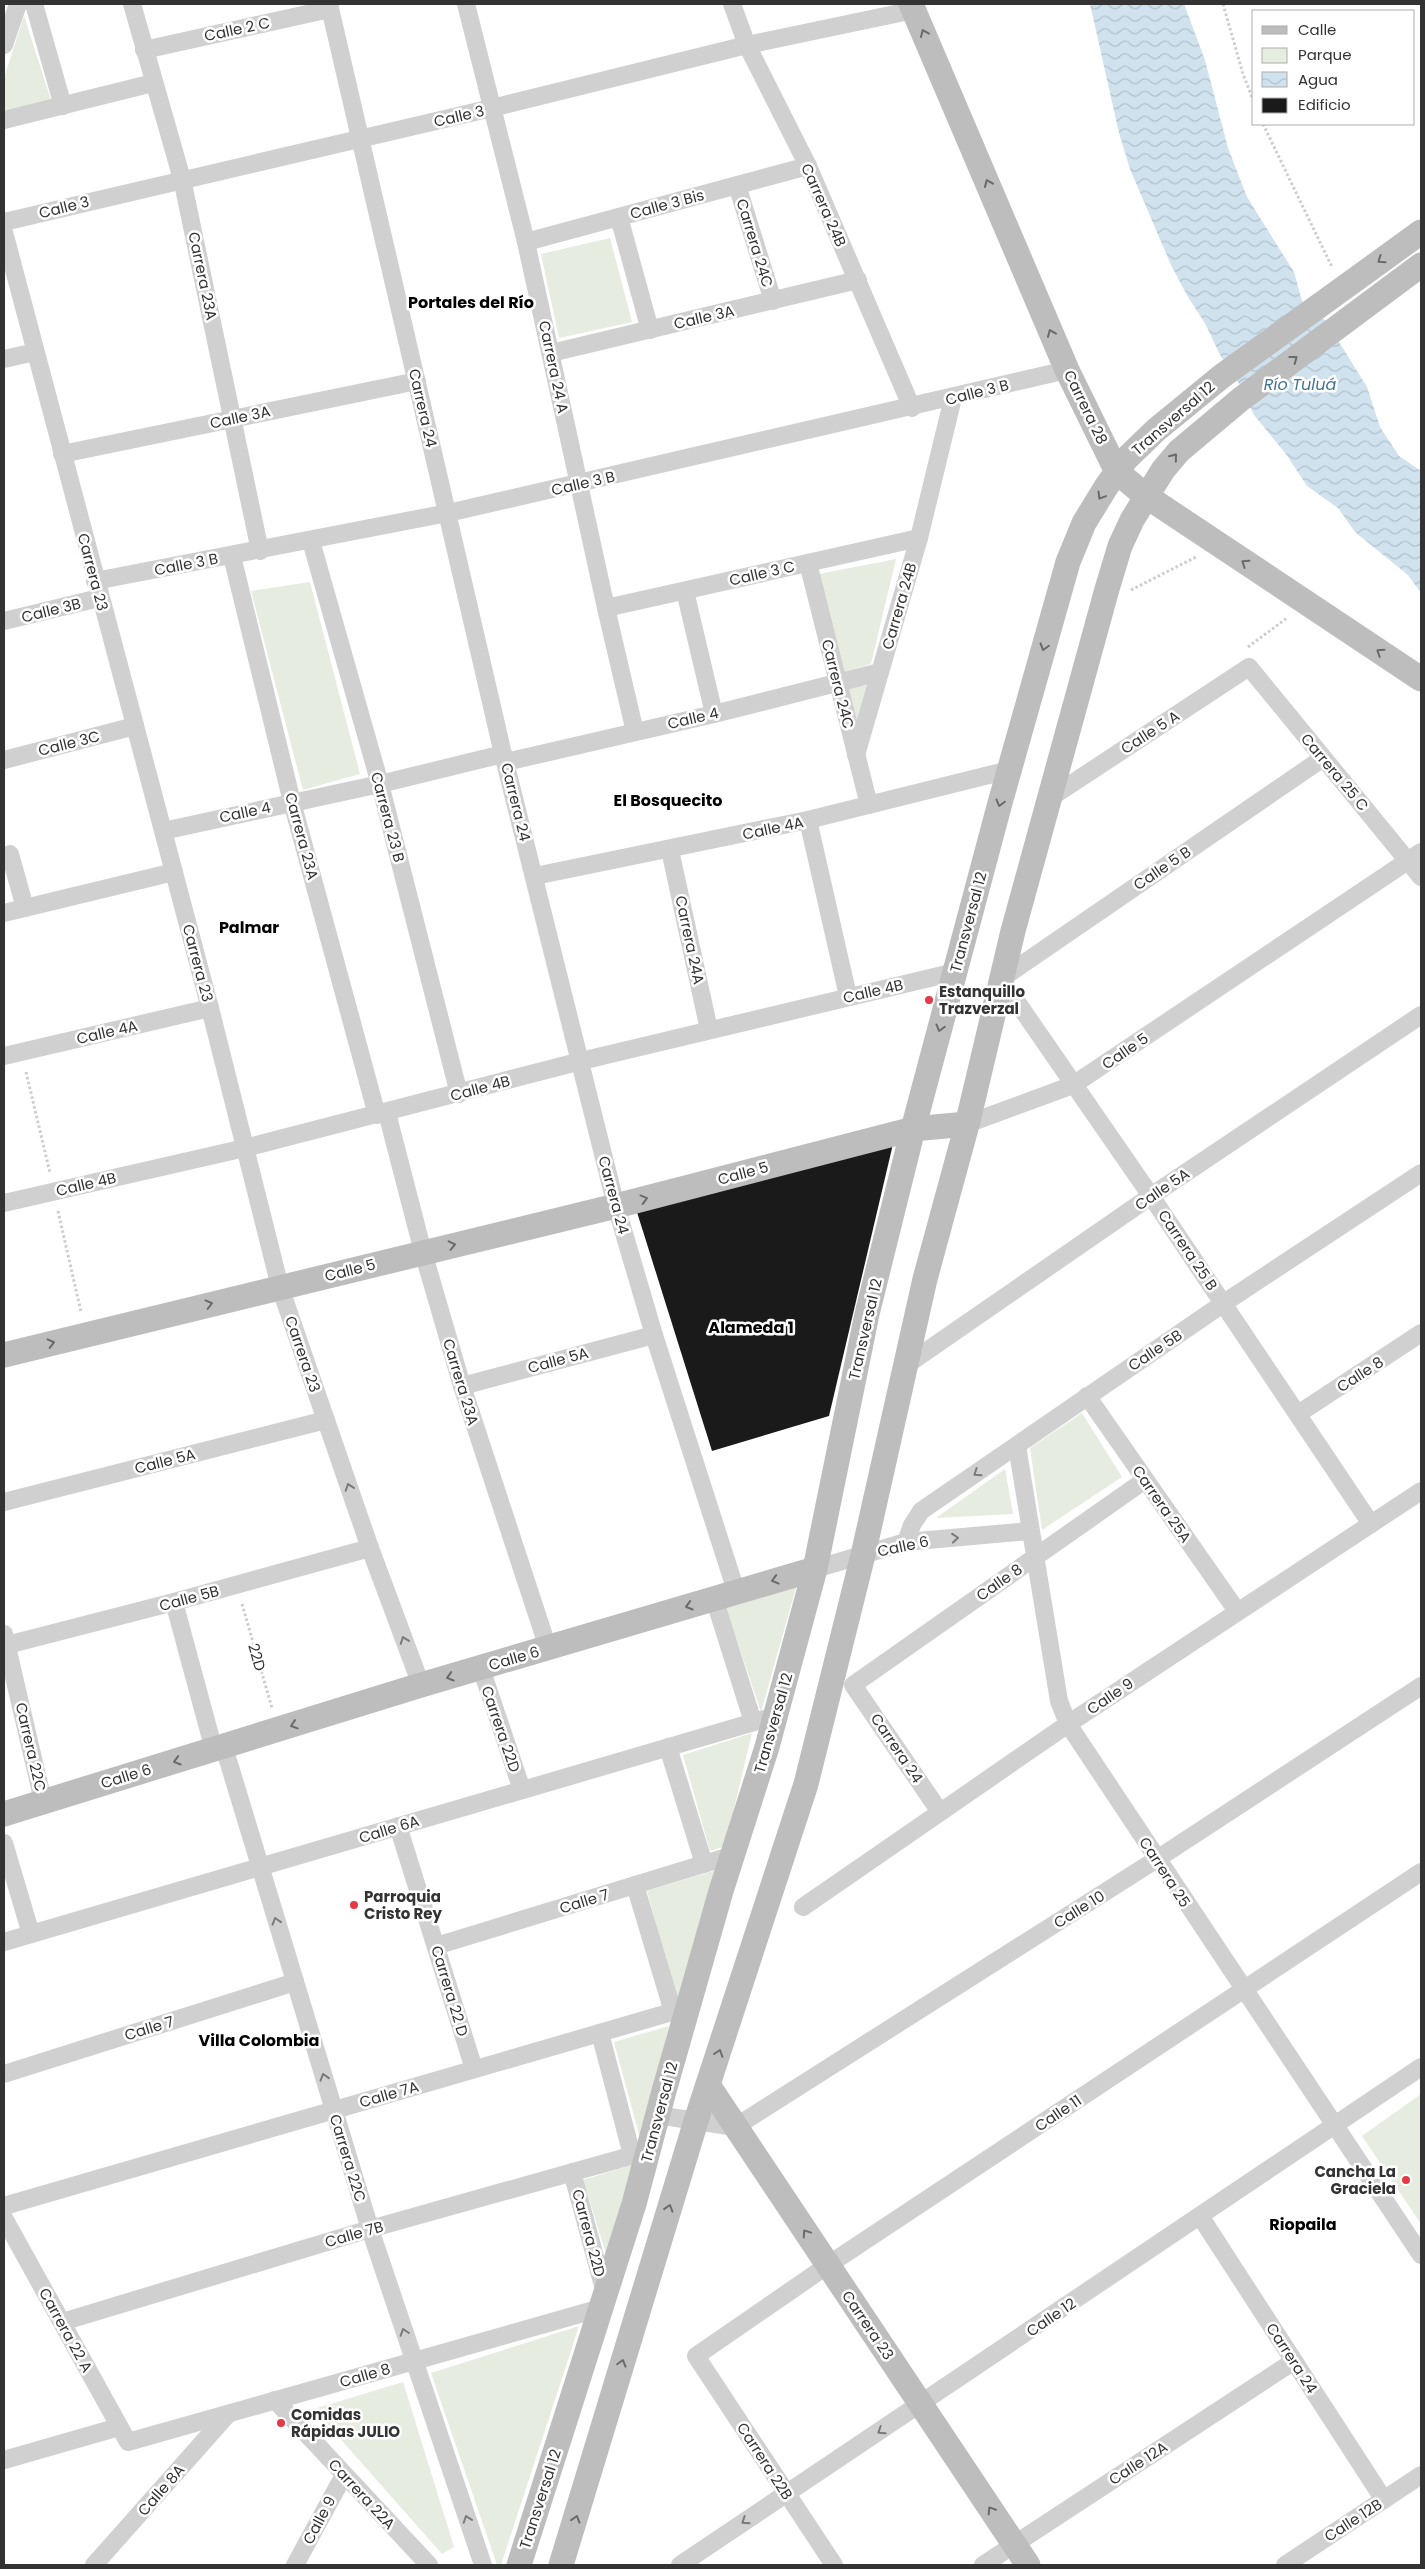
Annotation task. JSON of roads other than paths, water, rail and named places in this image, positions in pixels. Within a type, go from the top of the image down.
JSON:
[{"type":"main road","name":"Carrera 28","points":[[913,7],[1067,370],[1117,472],[1146,496],[1421,679]]},
{"type":"main road","name":"Transversal 12","points":[[519,2565],[634,2204],[640,2153],[657,2115],[681,2010],[733,1855],[764,1719],[815,1569],[868,1314],[913,1129],[1009,770],[1068,562],[1084,523],[1117,472],[1126,459],[1156,430],[1222,376],[1421,232]]},
{"type":"main road","name":"Transversal 12","points":[[561,2565],[696,2121],[806,1784],[863,1555],[925,1279],[967,1124],[1001,979],[1120,546],[1146,496],[1179,451],[1241,399],[1421,265]]},
{"type":"main road","name":"Calle 5","points":[[4,1355],[616,1206],[913,1129],[967,1124]]},
{"type":"main road","name":"Calle 6","points":[[4,1814],[421,1685],[815,1569]]},
{"type":"main road","name":"Carrera 23","points":[[708,2085],[734,2127],[1028,2565]]},
{"type":"street","points":[[4,45],[18,4]]},
{"type":"street","points":[[34,4],[58,107]]},
{"type":"street","name":"Carrera 23A","points":[[132,4],[153,83],[182,179],[260,551]]},
{"type":"street","name":"Carrera 24 A","points":[[466,4],[526,242],[635,732]]},
{"type":"street","name":"Carrera 24B","points":[[732,4],[747,45],[808,166],[912,408]]},
{"type":"street","name":"Calle 2 C","points":[[144,50],[330,7]]},
{"type":"street","name":"Carrera 24","points":[[330,7],[505,758],[616,1206],[654,1335],[725,1595],[764,1719]]},
{"type":"street","name":"Calle 3","points":[[4,222],[913,7]]},
{"type":"street","points":[[4,120],[153,83]]},
{"type":"street","name":"Calle 3 Bis","points":[[526,242],[808,166]]},
{"type":"street","name":"Carrera 24C","points":[[737,185],[773,301]]},
{"type":"street","points":[[620,217],[650,330]]},
{"type":"street","name":"Carrera 23","points":[[4,232],[97,590],[210,1008],[280,1287],[370,1548],[421,1685]]},
{"type":"street","name":"Calle 3A","points":[[551,353],[858,280]]},
{"type":"street","points":[[4,360],[35,352]]},
{"type":"street","name":"Calle 3 B","points":[[97,590],[232,556],[448,513],[579,484],[912,408],[1067,370]]},
{"type":"street","name":"Calle 3A","points":[[62,454],[417,381]]},
{"type":"street","name":"Carrera 24B","points":[[856,755],[919,538],[953,398]]},
{"type":"street","name":"Calle 3 C","points":[[606,608],[919,538]]},
{"type":"street","name":"Carrera 23 B","points":[[311,541],[380,784],[459,1094]]},
{"type":"street","name":"Carrera 23A","points":[[232,556],[292,802],[382,1114],[462,1386],[548,1648]]},
{"type":"street","name":"Carrera 24C","points":[[808,563],[869,805]]},
{"type":"street","name":"Calle 3B","points":[[4,621],[97,590]]},
{"type":"street","points":[[685,591],[714,714]]},
{"type":"street","name":"Calle 5 A","points":[[1050,798],[1244,670]]},
{"type":"street","name":"Carrera 25 C","points":[[1244,670],[1415,856],[1421,877]]},
{"type":"street","name":"Calle 4","points":[[163,831],[292,802],[635,732],[880,672]]},
{"type":"street","name":"Calle 3C","points":[[4,760],[135,726]]},
{"type":"street","name":"Calle 5 B","points":[[1001,979],[1323,758]]},
{"type":"street","name":"Calle 4A","points":[[535,876],[670,850],[808,820],[1009,770]]},
{"type":"street","points":[[808,820],[848,996]]},
{"type":"street","name":"Carrera 24A","points":[[670,850],[709,1030]]},
{"type":"street","points":[[10,854],[25,908]]},
{"type":"street","name":"Calle 5","points":[[967,1124],[1073,1085],[1415,856]]},
{"type":"street","points":[[4,913],[174,872]]},
{"type":"street","name":"Calle 4B","points":[[4,1203],[246,1148],[581,1061],[955,972]]},
{"type":"street","name":"Carrera 25 B","points":[[1001,979],[1224,1303],[1371,1524]]},
{"type":"street","name":"Calle 4A","points":[[4,1056],[210,1008]]},
{"type":"street","name":"Calle 5A","points":[[905,1366],[1151,1196],[1421,1015]]},
{"type":"street","name":"Calle 5B","points":[[906,1542],[912,1525],[921,1511],[1224,1303],[1421,1173]]},
{"type":"street","name":"Calle 8","points":[[1298,1414],[1421,1333]]},
{"type":"street","name":"Calle 5A","points":[[462,1386],[654,1335]]},
{"type":"street","name":"Carrera 25A","points":[[1087,1396],[1236,1611]]},
{"type":"street","name":"Calle 5A","points":[[4,1502],[326,1420]]},
{"type":"street","name":"Carrera 25","points":[[1017,1446],[1058,1701],[1068,1724],[1243,1990],[1421,2255]]},
{"type":"street","name":"Calle 8","points":[[853,1685],[1146,1480]]},
{"type":"street","name":"Calle 9","points":[[803,1907],[1068,1724],[1236,1611],[1421,1491]]},
{"type":"street","name":"Calle 6","points":[[815,1569],[906,1542],[1030,1531]]},
{"type":"street","name":"Calle 5B","points":[[5,1639],[174,1602],[370,1548]]},
{"type":"street","name":"Carrera 22C","points":[[174,1602],[219,1749],[260,1867],[370,2229],[482,2565]]},
{"type":"street","name":"Carrera 22C","points":[[5,1639],[44,1802]]},
{"type":"street","name":"Carrera 22D","points":[[481,1668],[522,1790]]},
{"type":"street","name":"Carrera 24","points":[[853,1685],[940,1812]]},
{"type":"street","name":"Calle 10","points":[[734,2127],[1157,1860],[1421,1686]]},
{"type":"street","name":"Calle 6A","points":[[4,1942],[764,1719]]},
{"type":"street","points":[[668,1747],[704,1864]]},
{"type":"street","name":"Carrera 22 D","points":[[398,1826],[474,2070]]},
{"type":"street","points":[[4,1843],[31,1934]]},
{"type":"street","name":"Calle 7","points":[[436,1946],[733,1855]]},
{"type":"street","name":"Calle 11","points":[[696,2356],[828,2265],[1421,1872]]},
{"type":"street","points":[[635,1885],[681,2010]]},
{"type":"street","name":"Calle 7","points":[[4,2074],[295,1982]]},
{"type":"street","name":"Calle 7A","points":[[4,2206],[681,2010]]},
{"type":"street","points":[[600,2033],[640,2153]]},
{"type":"street","name":"Calle 12","points":[[680,2565],[1421,2067]]},
{"type":"street","points":[[657,2115],[734,2127]]},
{"type":"street","name":"Calle 7B","points":[[62,2322],[370,2229],[640,2153]]},
{"type":"street","name":"Carrera 22D","points":[[572,2172],[603,2301]]},
{"type":"street","name":"Carrera 24","points":[[1200,2216],[1384,2500]]},
{"type":"street","name":"Carrera 22 A","points":[[4,2218],[128,2442]]},
{"type":"street","name":"Calle 8","points":[[128,2442],[413,2362],[603,2301]]},
{"type":"street","name":"Carrera 22B","points":[[696,2356],[834,2565]]},
{"type":"street","name":"Calle 12A","points":[[983,2565],[1294,2361]]},
{"type":"street","name":"Carrera 22A","points":[[275,2400],[429,2565]]},
{"type":"street","name":"Calle 8A","points":[[94,2565],[228,2414]]},
{"type":"street","points":[[4,2460],[119,2427]]},
{"type":"street","name":"Calle 9","points":[[295,2565],[344,2475]]},
{"type":"street","name":"Calle 12B","points":[[1285,2565],[1421,2475]]},
{"type":"water","name":"Río Tuluá","points":[[1090,4],[1184,4],[1205,60],[1228,148],[1247,197],[1294,272],[1302,301],[1326,321],[1367,387],[1380,427],[1399,456],[1421,471],[1421,593],[1408,575],[1355,532],[1338,508],[1307,486],[1286,454],[1254,415],[1240,385],[1220,355],[1206,325],[1171,265],[1130,169],[1119,133]]},
{"type":"place","name":"Estanquillo Trazverzal","points":[[929,1000]]},
{"type":"place","name":"Parroquia Cristo Rey","points":[[354,1905]]},
{"type":"place","name":"Cancha La Graciela","points":[[1406,2180]]},
{"type":"place","name":"Comidas Rápidas JULIO","points":[[281,2423]]},
{"type":"district","name":"Portales del Río","points":[[471,302]]},
{"type":"district","name":"El Bosquecito","points":[[668,800]]},
{"type":"district","name":"Palmar","points":[[249,927]]},
{"type":"district","name":"Alameda 1","points":[[751,1327]]},
{"type":"district","name":"Villa Colombia","points":[[259,2040]]},
{"type":"district","name":"Riopaila","points":[[1303,2224]]}]
